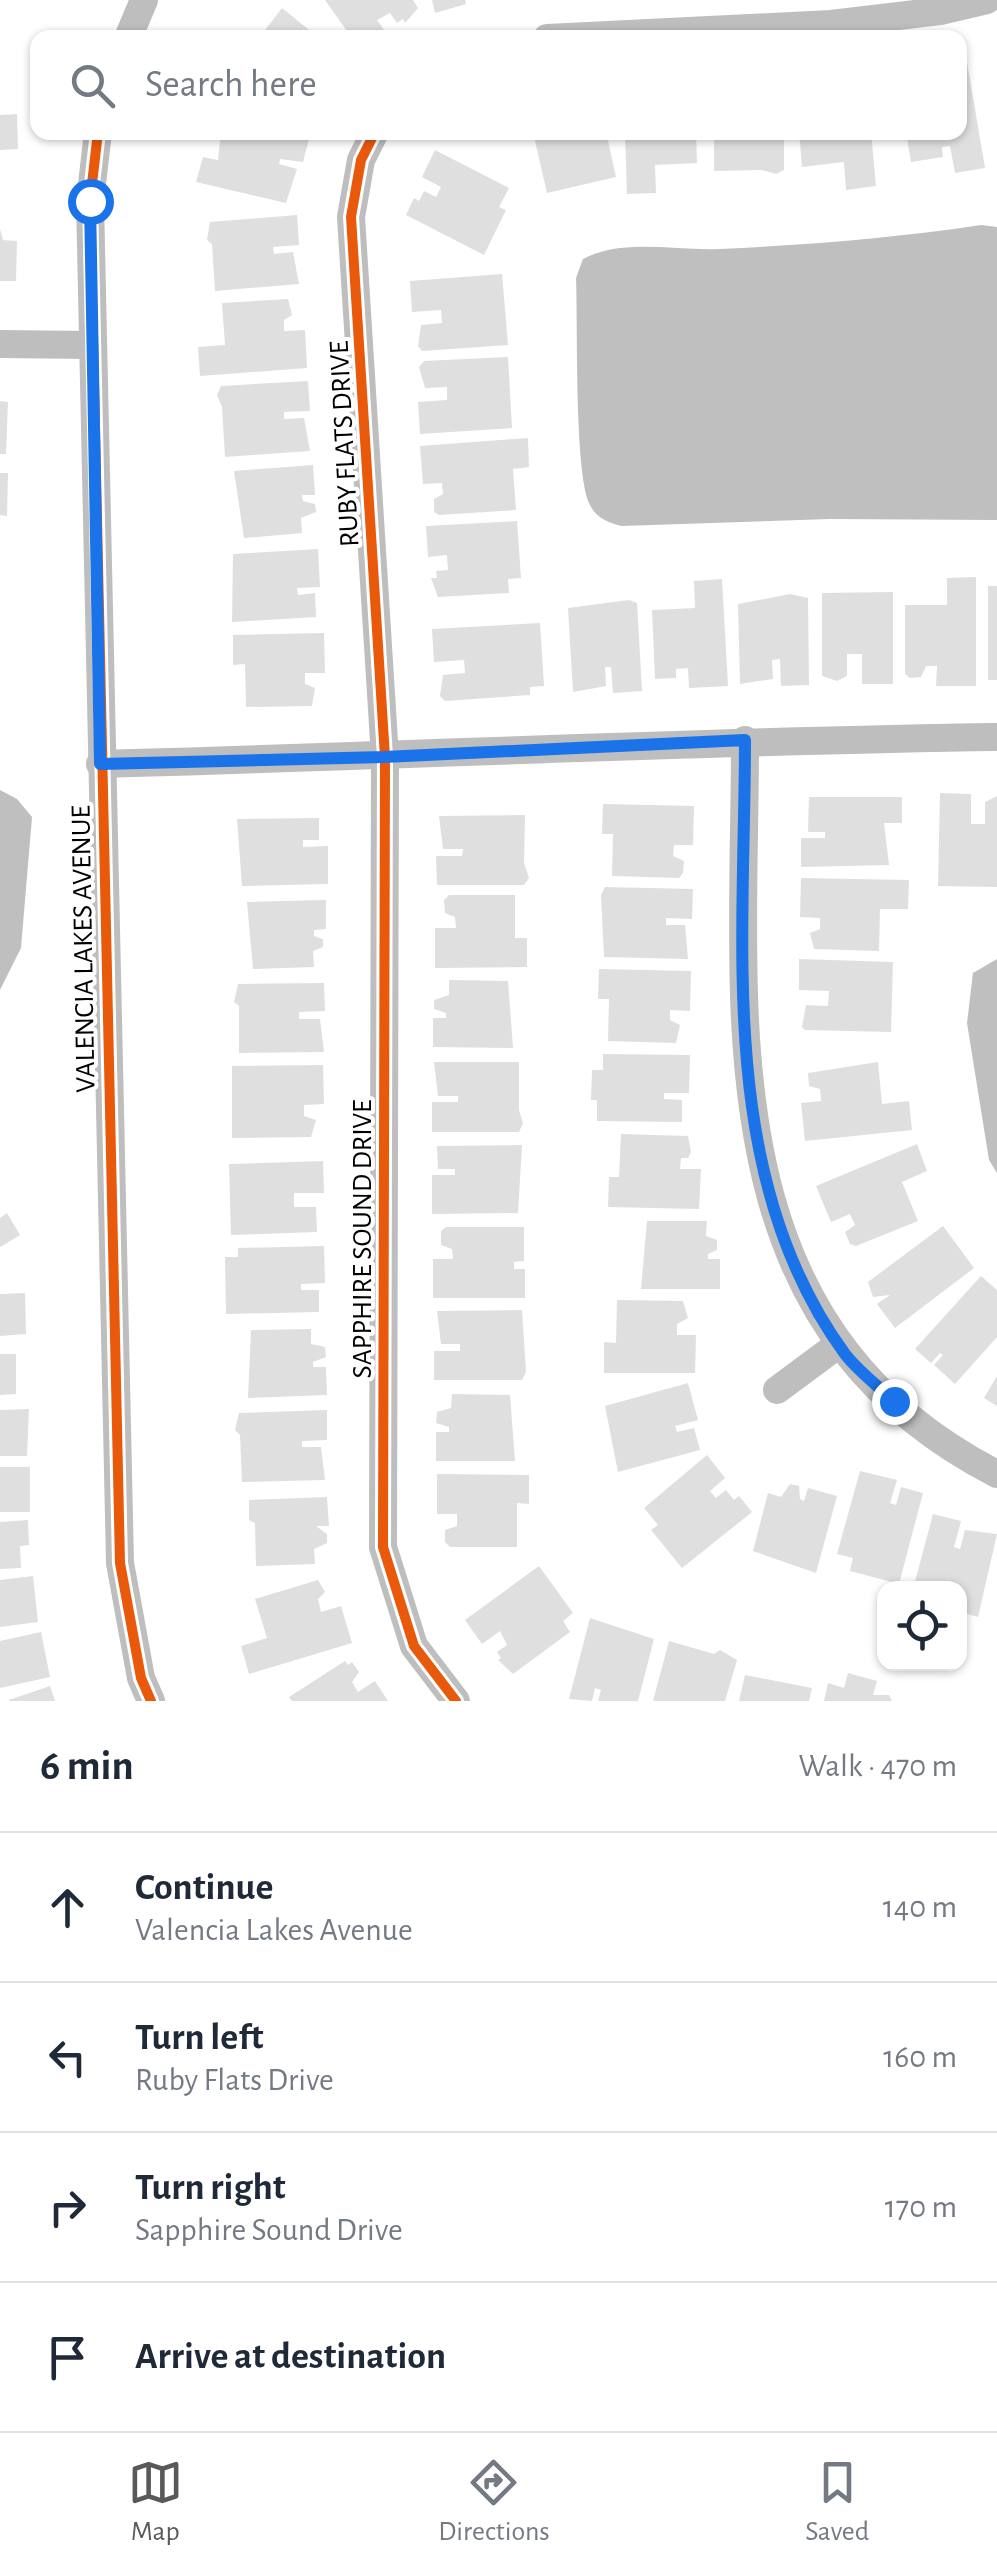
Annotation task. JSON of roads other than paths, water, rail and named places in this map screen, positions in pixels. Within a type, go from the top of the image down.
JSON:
[{"type":"street","points":[[131,30],[144,0]]},
{"type":"street","points":[[710,30],[831,24],[940,11],[988,0]]},
{"type":"street","name":"VALENCIA LAKES AVENUE","points":[[97,140],[90,201],[92,345],[120,1564],[140,1678],[152,1701]]},
{"type":"street","name":"RUBY FLATS DRIVE","points":[[372,140],[361,160],[350,217],[384,757]]},
{"type":"street","points":[[0,344],[92,345]]},
{"type":"street","points":[[100,764],[384,757],[745,740],[997,737]]},
{"type":"street","points":[[745,740],[745,1063],[765,1184],[796,1274],[848,1357],[935,1435],[997,1474]]},
{"type":"street","name":"SAPPHIRE SOUND DRIVE","points":[[384,757],[383,1547],[414,1646],[456,1701]]},
{"type":"street","points":[[778,1390],[839,1344]]}]
